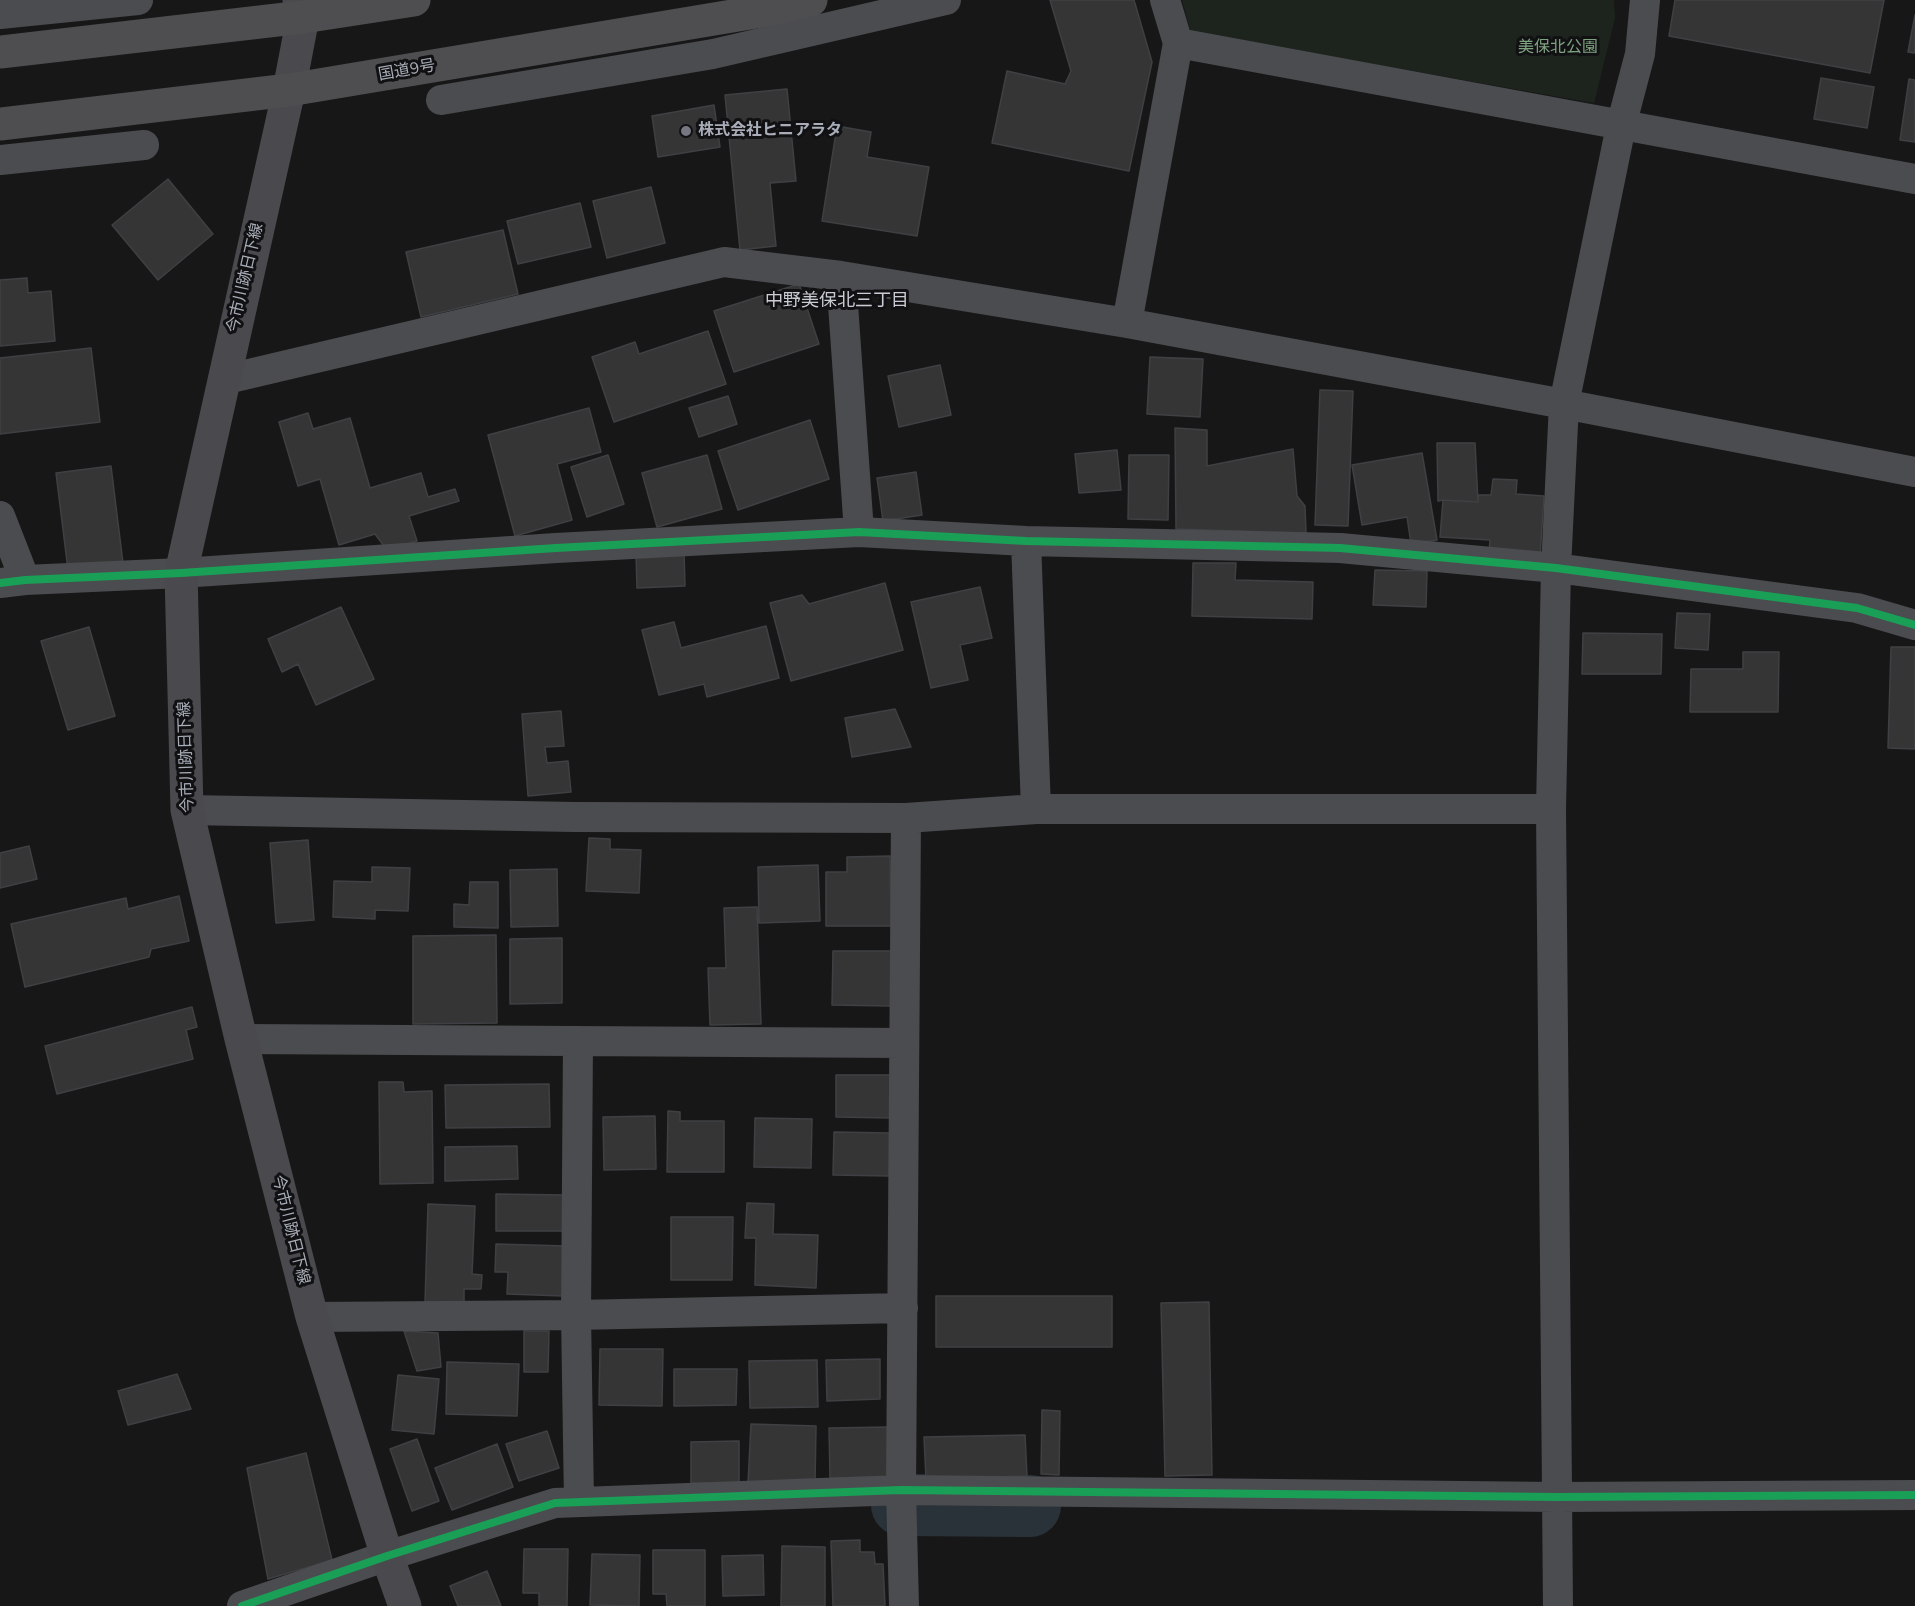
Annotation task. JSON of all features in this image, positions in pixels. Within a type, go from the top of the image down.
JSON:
[{"type":"highway","points":[[0,52],[304,6],[414,0]]},
{"type":"highway","name":"国道9号","points":[[4,127],[289,90],[780,8],[811,0]]},
{"type":"street","points":[[0,14],[138,0]]},
{"type":"street","points":[[441,100],[713,54],[946,0]]},
{"type":"street","points":[[1127,323],[1178,43],[1165,0]]},
{"type":"street","points":[[1558,1606],[1551,809],[1556,568],[1564,404],[1622,126],[1640,54],[1645,0]]},
{"type":"street","name":"今市川跡日下線","points":[[304,6],[289,90],[181,573],[187,810],[241,1039],[312,1317],[387,1556],[405,1606]]},
{"type":"street","points":[[1178,43],[1915,179]]},
{"type":"street","points":[[568,44],[628,69]]},
{"type":"street","points":[[0,160],[144,145]]},
{"type":"street","points":[[223,380],[724,262],[841,276],[1127,323],[1915,472]]},
{"type":"street","points":[[841,276],[859,532]]},
{"type":"street","points":[[0,516],[12,581],[859,532],[1026,542],[1340,548],[1556,568],[1857,608],[1915,625]]},
{"type":"street","points":[[1026,542],[1036,808]]},
{"type":"street","points":[[187,810],[575,817],[906,818],[1036,808],[1551,809]]},
{"type":"street","points":[[904,1606],[901,1490],[906,818]]},
{"type":"street","points":[[241,1039],[904,1043]]},
{"type":"street","points":[[578,1041],[576,1316],[579,1503]]},
{"type":"street","points":[[312,1317],[576,1316],[903,1308]]},
{"type":"street","points":[[242,1606],[387,1556],[555,1503],[901,1490],[1557,1497],[1915,1495]]},
{"type":"green space","name":"美保北公園","points":[[1182,0],[1614,0],[1615,18],[1594,103],[1191,32]]},
{"type":"building","points":[[1050,0],[1134,0],[1152,62],[1129,171],[992,143],[1007,71],[1065,84],[1071,71]]},
{"type":"building","points":[[1675,0],[1884,0],[1870,73],[1669,36]]},
{"type":"building","points":[[1915,15],[1915,53],[1908,52]]},
{"type":"building","points":[[1821,78],[1874,87],[1867,128],[1814,119]]},
{"type":"building","points":[[1909,79],[1915,80],[1915,142],[1900,140]]},
{"type":"building","points":[[787,89],[796,181],[770,183],[776,246],[740,250],[725,95]]},
{"type":"building","name":"株式会社ヒニアラタ","points":[[714,105],[720,147],[658,157],[652,116]]},
{"type":"building","points":[[837,126],[871,132],[867,157],[929,167],[917,236],[822,221]]},
{"type":"building","points":[[168,179],[213,234],[158,280],[112,225]]},
{"type":"building","points":[[651,187],[665,243],[607,258],[593,201]]},
{"type":"building","points":[[580,203],[591,247],[518,264],[507,221]]},
{"type":"building","points":[[503,230],[518,294],[421,317],[406,252]]},
{"type":"building","points":[[27,278],[28,293],[51,291],[55,341],[0,346],[0,280]]},
{"type":"building","points":[[799,284],[819,344],[734,372],[714,311]]},
{"type":"building","points":[[708,331],[726,384],[614,422],[592,357],[635,342],[639,354]]},
{"type":"building","points":[[91,348],[100,422],[0,434],[0,358]]},
{"type":"building","points":[[1150,357],[1203,359],[1200,417],[1147,414]]},
{"type":"building","points":[[940,365],[951,415],[899,427],[888,376]]},
{"type":"building","points":[[1320,390],[1353,391],[1348,526],[1315,525]]},
{"type":"building","points":[[728,396],[737,424],[699,437],[689,408]]},
{"type":"building","points":[[589,408],[601,452],[557,464],[572,520],[515,536],[488,435]]},
{"type":"building","points":[[308,413],[313,429],[350,418],[370,488],[421,473],[428,497],[455,489],[459,501],[409,516],[417,541],[387,550],[375,534],[339,545],[320,479],[298,486],[279,422]]},
{"type":"building","points":[[810,420],[829,479],[738,510],[718,451]]},
{"type":"building","points":[[1175,428],[1207,430],[1207,466],[1293,449],[1297,496],[1305,506],[1306,533],[1176,529]]},
{"type":"building","points":[[1437,443],[1475,443],[1478,502],[1438,501]]},
{"type":"building","points":[[1117,450],[1121,490],[1079,493],[1075,454]]},
{"type":"building","points":[[1422,453],[1437,540],[1411,544],[1407,517],[1362,525],[1352,465]]},
{"type":"building","points":[[608,455],[624,504],[587,517],[571,467]]},
{"type":"building","points":[[707,455],[722,509],[657,527],[642,473]]},
{"type":"building","points":[[1129,455],[1169,455],[1168,520],[1128,519]]},
{"type":"building","points":[[111,466],[123,563],[68,570],[56,473]]},
{"type":"building","points":[[916,472],[922,515],[883,521],[877,478]]},
{"type":"building","points":[[1493,479],[1517,480],[1516,494],[1544,496],[1540,556],[1489,552],[1490,540],[1440,537],[1443,500],[1478,502],[1478,495],[1491,495]]},
{"type":"building","points":[[684,552],[685,586],[637,588],[636,553]]},
{"type":"building","points":[[1193,563],[1236,563],[1235,580],[1313,582],[1312,619],[1192,616]]},
{"type":"building","points":[[1375,570],[1427,571],[1426,607],[1373,605]]},
{"type":"building","points":[[885,583],[903,650],[791,681],[770,603],[802,595],[809,604]]},
{"type":"building","points":[[980,587],[992,638],[960,645],[968,680],[931,688],[911,602]]},
{"type":"building","points":[[341,607],[374,679],[316,705],[298,664],[282,672],[268,639]]},
{"type":"building","points":[[1677,613],[1710,614],[1708,650],[1675,648]]},
{"type":"building","points":[[674,622],[681,648],[766,626],[779,678],[707,697],[704,684],[659,695],[642,630]]},
{"type":"building","points":[[89,627],[115,716],[68,730],[41,641]]},
{"type":"building","points":[[1583,633],[1662,634],[1661,674],[1582,674]]},
{"type":"building","points":[[1891,647],[1915,647],[1915,749],[1888,748]]},
{"type":"building","points":[[1743,652],[1779,652],[1778,712],[1690,712],[1691,669],[1743,669]]},
{"type":"building","points":[[895,709],[911,747],[852,757],[845,718]]},
{"type":"building","points":[[561,711],[564,746],[545,747],[547,763],[568,761],[571,792],[528,796],[522,714]]},
{"type":"building","points":[[589,838],[610,839],[610,849],[641,850],[639,893],[586,891]]},
{"type":"building","points":[[308,840],[314,920],[276,923],[270,843]]},
{"type":"building","points":[[29,846],[37,879],[0,888],[0,853]]},
{"type":"building","points":[[890,856],[891,926],[826,926],[826,872],[847,872],[847,857]]},
{"type":"building","points":[[818,865],[820,921],[759,923],[758,867]]},
{"type":"building","points":[[372,867],[410,868],[408,911],[375,910],[375,919],[333,917],[334,881],[372,882]]},
{"type":"building","points":[[557,869],[558,926],[511,927],[510,870]]},
{"type":"building","points":[[470,882],[498,882],[498,928],[454,927],[454,904],[469,905]]},
{"type":"building","points":[[179,896],[189,941],[151,949],[149,957],[25,987],[11,924],[126,898],[128,909]]},
{"type":"building","points":[[757,907],[761,1024],[710,1025],[708,968],[726,968],[724,908]]},
{"type":"building","points":[[496,935],[497,1023],[413,1024],[413,936]]},
{"type":"building","points":[[562,938],[562,1003],[510,1004],[510,939]]},
{"type":"building","points":[[833,951],[891,951],[891,1006],[832,1005]]},
{"type":"building","points":[[192,1007],[197,1027],[186,1030],[193,1059],[57,1094],[45,1046]]},
{"type":"building","points":[[836,1075],[893,1075],[892,1118],[836,1117]]},
{"type":"building","points":[[379,1082],[403,1082],[404,1092],[432,1091],[433,1183],[380,1184]]},
{"type":"building","points":[[549,1084],[550,1127],[446,1128],[445,1085]]},
{"type":"building","points":[[668,1111],[680,1112],[680,1121],[724,1121],[724,1172],[667,1172]]},
{"type":"building","points":[[655,1116],[656,1169],[604,1170],[603,1117]]},
{"type":"building","points":[[755,1118],[812,1119],[811,1168],[754,1167]]},
{"type":"building","points":[[834,1132],[890,1133],[889,1176],[833,1175]]},
{"type":"building","points":[[517,1146],[518,1179],[445,1181],[445,1147]]},
{"type":"building","points":[[496,1194],[563,1195],[563,1231],[496,1231]]},
{"type":"building","points":[[747,1203],[774,1204],[773,1234],[818,1235],[816,1288],[755,1285],[756,1238],[745,1238]]},
{"type":"building","points":[[428,1204],[475,1206],[472,1274],[482,1275],[481,1289],[464,1289],[464,1304],[425,1303]]},
{"type":"building","points":[[671,1217],[733,1217],[732,1280],[671,1280]]},
{"type":"building","points":[[496,1244],[566,1246],[564,1296],[507,1294],[508,1272],[495,1272]]},
{"type":"building","points":[[936,1296],[1112,1296],[1112,1347],[936,1347]]},
{"type":"building","points":[[1209,1302],[1212,1475],[1165,1476],[1161,1303]]},
{"type":"building","points":[[404,1331],[438,1333],[441,1367],[417,1371]]},
{"type":"building","points":[[524,1331],[549,1331],[548,1372],[524,1372]]},
{"type":"building","points":[[600,1349],[663,1349],[662,1406],[599,1405]]},
{"type":"building","points":[[880,1359],[880,1399],[827,1401],[826,1360]]},
{"type":"building","points":[[817,1360],[818,1407],[750,1408],[749,1361]]},
{"type":"building","points":[[447,1362],[519,1364],[517,1416],[446,1414]]},
{"type":"building","points":[[674,1369],[737,1369],[736,1405],[674,1406]]},
{"type":"building","points":[[177,1374],[191,1409],[128,1425],[118,1391]]},
{"type":"building","points":[[398,1375],[439,1379],[434,1434],[392,1430]]},
{"type":"building","points":[[1042,1410],[1060,1411],[1059,1475],[1041,1474]]},
{"type":"building","points":[[751,1424],[816,1426],[815,1484],[748,1483]]},
{"type":"building","points":[[890,1427],[891,1477],[830,1478],[829,1428]]},
{"type":"building","points":[[547,1431],[559,1468],[519,1481],[506,1444]]},
{"type":"building","points":[[1025,1435],[1027,1476],[926,1479],[924,1437]]},
{"type":"building","points":[[417,1439],[439,1501],[412,1511],[390,1449]]},
{"type":"building","points":[[739,1441],[739,1483],[691,1483],[691,1442]]},
{"type":"building","points":[[497,1444],[513,1487],[452,1510],[435,1468]]},
{"type":"building","points":[[306,1453],[332,1560],[268,1579],[247,1468]]},
{"type":"building","points":[[860,1540],[860,1552],[874,1552],[875,1564],[883,1564],[885,1606],[833,1606],[831,1541]]},
{"type":"building","points":[[782,1546],[825,1547],[825,1606],[781,1606]]},
{"type":"building","points":[[524,1549],[568,1549],[567,1606],[539,1606],[539,1593],[523,1593]]},
{"type":"building","points":[[653,1550],[705,1550],[705,1606],[667,1606],[666,1594],[653,1594]]},
{"type":"building","points":[[592,1554],[640,1555],[639,1606],[590,1605]]},
{"type":"building","points":[[763,1555],[764,1595],[723,1596],[722,1556]]},
{"type":"building","points":[[487,1571],[501,1606],[458,1606],[450,1586]]},
{"type":"waterway","points":[[902,1505],[1030,1506]]},
{"type":"cycle path","points":[[0,583],[556,548],[859,532],[1026,541],[1340,548],[1556,568],[1857,608],[1915,625]]},
{"type":"cycle path","points":[[242,1606],[387,1556],[555,1503],[901,1490],[1557,1497],[1915,1495]]},
{"type":"place","name":"株式会社ヒニアラタ","points":[[686,131]]},
{"type":"district","name":"中野美保北三丁目","points":[[837,302]]}]
